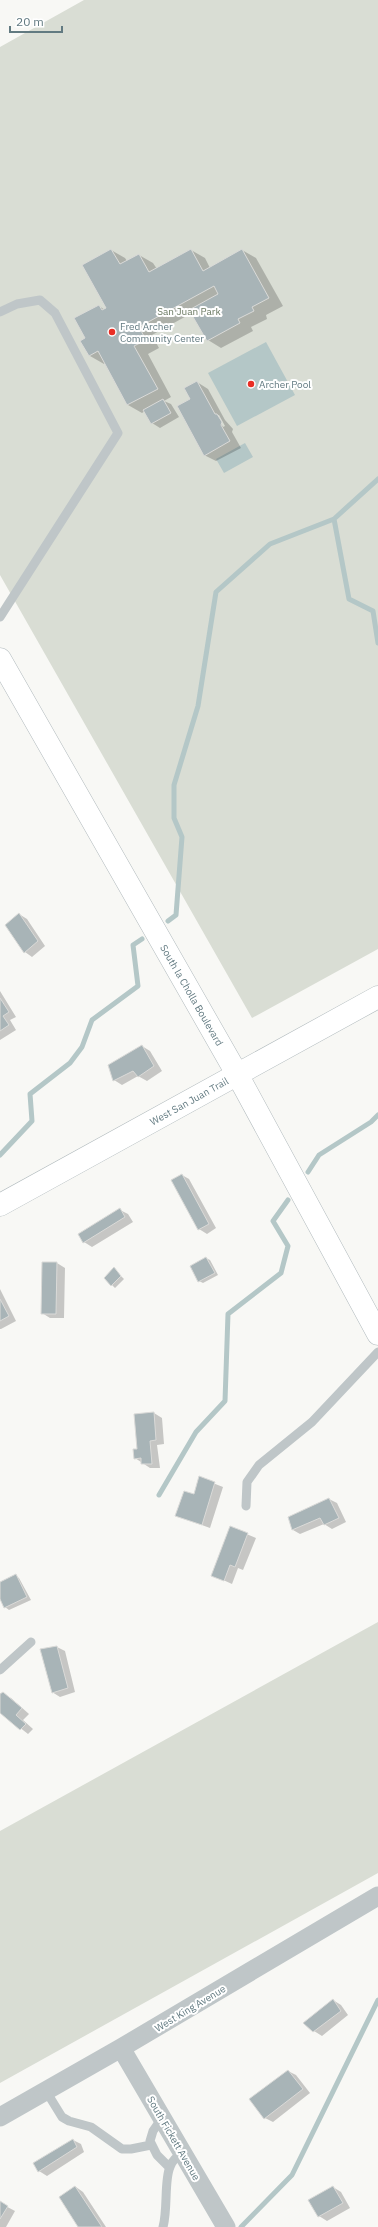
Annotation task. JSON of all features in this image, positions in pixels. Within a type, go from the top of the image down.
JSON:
[{"type":"main road","name":"South la Cholla Boulevard","points":[[0,659],[237,1074],[378,1334]]},
{"type":"main road","name":"West San Juan Trail","points":[[0,1205],[378,997]]},
{"type":"street","name":"West King Avenue","points":[[0,2117],[121,2048],[378,1896]]},
{"type":"street","name":"South Fickett Avenue","points":[[121,2048],[226,2227]]},
{"type":"lane","points":[[0,312],[17,304],[40,300],[54,313],[118,433],[0,617]]},
{"type":"lane","points":[[246,1506],[247,1482],[259,1465],[312,1422],[378,1352]]},
{"type":"lane","points":[[0,1670],[31,1642]]},
{"type":"lane","points":[[46,2091],[62,2117],[69,2121],[91,2127],[122,2149],[132,2149],[151,2145]]},
{"type":"lane","points":[[162,2118],[153,2132],[151,2145],[157,2155],[169,2167]]},
{"type":"lane","points":[[164,2227],[167,2214],[169,2167],[175,2158],[183,2153]]},
{"type":"green space","name":"San Juan Park","points":[[84,0],[378,0],[378,949],[252,1018],[0,575],[0,47]]},
{"type":"green space","points":[[378,1622],[378,1873],[0,2083],[0,1831]]},
{"type":"shaded area","name":"Archer Pool","points":[[266,342],[295,395],[237,426],[208,373]]},
{"type":"shaded area","points":[[245,443],[253,457],[224,473],[216,459]]},
{"type":"building","name":"Fred Archer Community Center","points":[[111,249],[120,264],[139,254],[149,272],[191,249],[203,271],[242,249],[269,298],[252,307],[254,311],[238,319],[240,323],[207,341],[189,310],[218,294],[214,286],[139,327],[146,340],[134,346],[158,389],[127,405],[98,351],[89,356],[80,341],[85,338],[74,318],[99,305],[102,310],[106,308],[82,265]]},
{"type":"building","points":[[197,381],[215,414],[217,414],[222,422],[221,425],[230,441],[204,456],[177,406],[190,399],[184,388]]},
{"type":"building","points":[[163,399],[171,413],[151,424],[143,410]]},
{"type":"building","points":[[19,913],[38,941],[24,953],[5,925]]},
{"type":"building","points":[[0,998],[9,1012],[3,1016],[9,1025],[0,1031]]},
{"type":"building","points":[[142,1045],[154,1066],[138,1077],[133,1071],[113,1081],[108,1065]]},
{"type":"building","points":[[182,1174],[209,1224],[198,1230],[171,1180]]},
{"type":"building","points":[[120,1208],[125,1217],[83,1243],[78,1234]]},
{"type":"building","points":[[206,1257],[215,1273],[198,1282],[190,1266]]},
{"type":"building","points":[[42,1262],[57,1262],[56,1314],[41,1314]]},
{"type":"building","points":[[114,1267],[121,1276],[111,1286],[104,1278]]},
{"type":"building","points":[[0,1299],[9,1316],[0,1321]]},
{"type":"building","points":[[154,1412],[156,1440],[150,1441],[152,1464],[141,1464],[141,1458],[134,1459],[133,1449],[137,1449],[134,1414]]},
{"type":"building","points":[[199,1476],[215,1482],[202,1525],[175,1516],[184,1491],[194,1494]]},
{"type":"building","points":[[329,1498],[339,1518],[324,1525],[320,1518],[292,1530],[288,1517]]},
{"type":"building","points":[[230,1526],[248,1533],[235,1567],[230,1565],[224,1581],[211,1576]]},
{"type":"building","points":[[16,1574],[27,1597],[4,1608],[0,1599],[0,1582]]},
{"type":"building","points":[[57,1646],[68,1688],[52,1693],[40,1649]]},
{"type":"building","points":[[3,1692],[22,1708],[16,1715],[26,1724],[20,1730],[0,1713],[0,1694]]},
{"type":"building","points":[[333,1999],[341,2011],[313,2032],[303,2023]]},
{"type":"building","points":[[288,2070],[303,2089],[264,2119],[249,2099]]},
{"type":"building","points":[[73,2139],[77,2147],[38,2172],[33,2163]]},
{"type":"building","points":[[75,2186],[102,2227],[78,2227],[59,2197]]},
{"type":"building","points":[[333,2186],[343,2203],[318,2217],[308,2200]]},
{"type":"building","points":[[0,2201],[8,2206],[0,2219]]},
{"type":"waterway","points":[[168,921],[176,915],[182,837],[174,818],[174,785],[198,706],[216,592],[270,544],[334,519],[378,479]]},
{"type":"waterway","points":[[334,519],[349,599],[373,611],[378,643]]},
{"type":"waterway","points":[[0,1155],[32,1121],[30,1094],[70,1063],[82,1047],[92,1020],[138,986],[133,945],[142,939]]},
{"type":"waterway","points":[[308,1172],[319,1155],[371,1122],[378,1115]]},
{"type":"waterway","points":[[159,1495],[196,1432],[225,1401],[228,1314],[281,1273],[288,1246],[273,1221],[288,1200]]},
{"type":"waterway","points":[[241,2227],[292,2175],[378,2000]]},
{"type":"place","name":"Fred Archer Community Center","points":[[112,332]]},
{"type":"place","name":"Archer Pool","points":[[251,384]]}]
